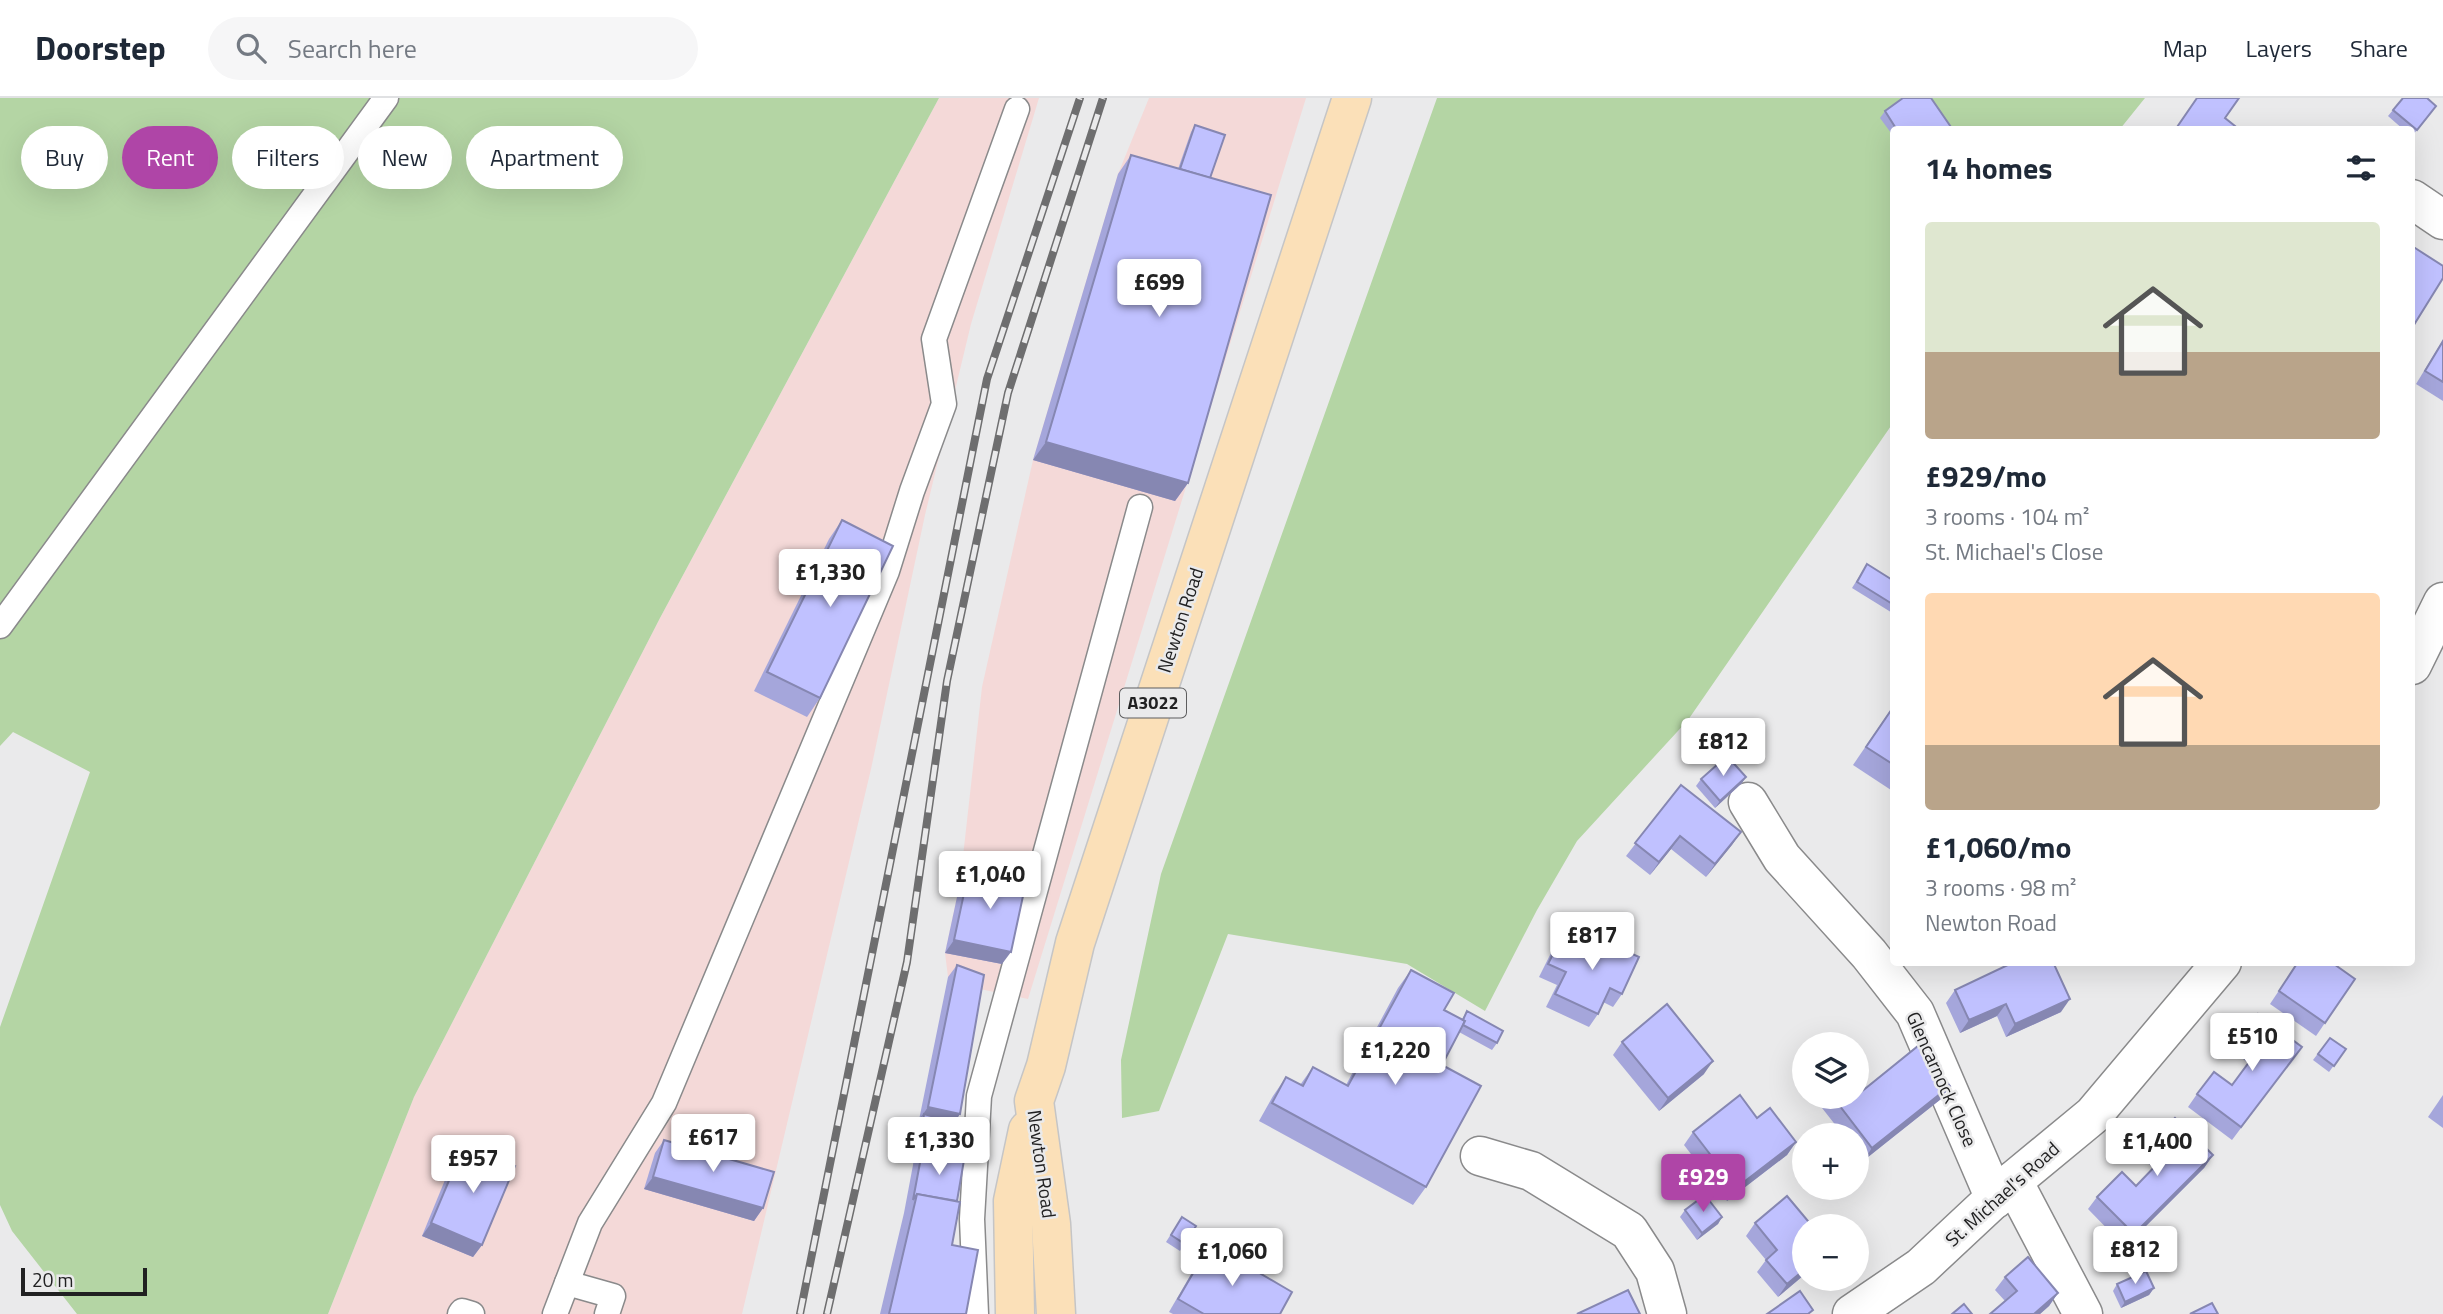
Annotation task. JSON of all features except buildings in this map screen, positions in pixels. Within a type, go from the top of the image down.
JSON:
[{"type":"main road","name":"Newton Road","points":[[1056,1314],[1051,1224],[1034,1101],[1046,1066],[1075,943],[1352,98]]},
{"type":"main road","name":"A3022","points":[[1015,1314],[1013,1201],[1034,1101]]},
{"type":"street","points":[[2415,201],[2443,220]]},
{"type":"street","points":[[2415,653],[2443,603]]},
{"type":"street","name":"Glencarnock Close","points":[[1748,802],[1782,858],[1869,954],[1915,1013],[2004,1190],[2083,1314]]},
{"type":"street","name":"St. Michael's Road","points":[[1852,1314],[1920,1267],[2004,1190],[2093,1115],[2219,966]]},
{"type":"street","points":[[1480,1156],[1531,1171],[1629,1231],[1655,1271],[1667,1314]]},
{"type":"lane","points":[[0,626],[386,98]]},
{"type":"lane","points":[[555,1314],[590,1223],[664,1103],[887,571],[912,491],[944,404],[934,339],[1017,109]]},
{"type":"lane","points":[[976,1314],[972,1219],[979,1096],[1140,507]]},
{"type":"lane","points":[[567,1283],[612,1296],[607,1314]]},
{"type":"lane","points":[[460,1314],[462,1311],[472,1314]]},
{"type":"shaded area","points":[[939,98],[1039,98],[971,324],[925,515],[871,769],[742,1314],[328,1314],[414,1097],[660,618]]},
{"type":"shaded area","points":[[1149,98],[1306,98],[1028,999],[975,988],[948,977],[945,953],[960,883],[982,687],[1033,460],[1118,174]]},
{"type":"green space","points":[[0,98],[939,98],[660,618],[414,1097],[328,1314],[77,1314],[12,1231],[0,1205],[0,1027],[90,772],[13,732],[0,746]]},
{"type":"green space","points":[[1437,98],[2145,98],[2122,126],[1890,126],[1890,427],[1688,720],[1577,841],[1537,910],[1485,1011],[1407,964],[1228,934],[1159,1111],[1122,1118],[1121,1060],[1161,874]]},
{"type":"railway","points":[[800,1314],[987,379],[1080,98]]},
{"type":"railway","points":[[827,1314],[907,962],[947,681],[1008,393],[1103,98]]}]
